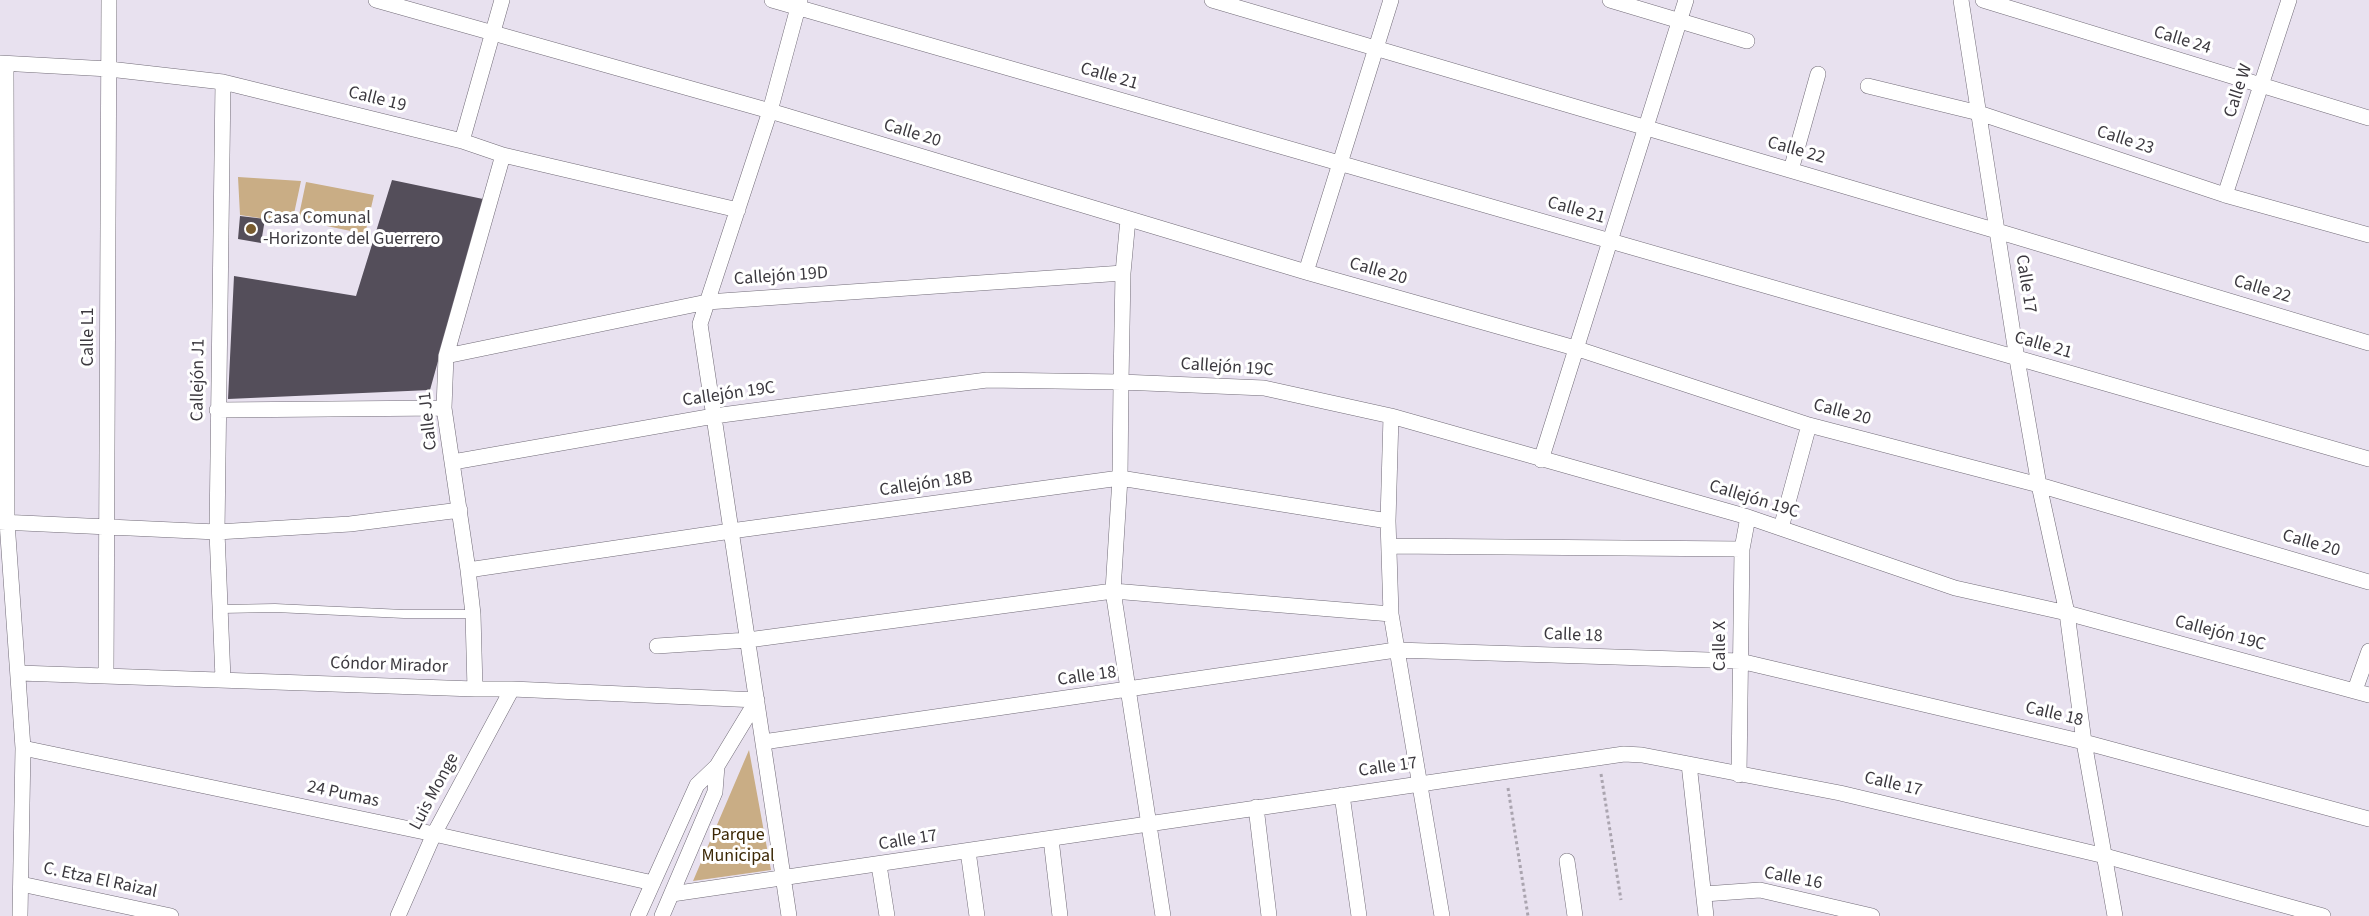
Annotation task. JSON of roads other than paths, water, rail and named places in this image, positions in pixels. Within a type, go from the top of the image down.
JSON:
[{"type":"street","name":"Calle L1","points":[[106,675],[109,0]]},
{"type":"street","name":"Calle 20","points":[[376,0],[770,111],[1306,272],[1575,348],[1809,425],[2039,484],[2369,582]]},
{"type":"street","points":[[462,141],[501,0]]},
{"type":"street","name":"Calle 21","points":[[772,0],[799,4],[1340,164],[2369,459]]},
{"type":"street","name":"Calle 22","points":[[1212,0],[2369,343]]},
{"type":"street","points":[[1306,272],[1391,0]]},
{"type":"street","points":[[1610,0],[1747,41]]},
{"type":"street","points":[[1540,460],[1686,0]]},
{"type":"street","name":"Calle 17","points":[[1961,0],[2017,359],[2039,484],[2067,613],[2085,742],[2115,916]]},
{"type":"street","name":"Calle 24","points":[[1983,0],[2369,118]]},
{"type":"street","name":"Calle W","points":[[2225,195],[2289,0]]},
{"type":"street","points":[[789,916],[700,324],[770,111],[799,4]]},
{"type":"street","name":"Calle 19","points":[[3,63],[109,69],[223,82],[462,141],[503,155],[738,210]]},
{"type":"street","points":[[3,63],[3,522],[19,673],[23,748],[20,916]]},
{"type":"street","points":[[1791,170],[1818,74]]},
{"type":"street","name":"Callejón J1","points":[[223,82],[217,532],[223,679]]},
{"type":"street","name":"Calle 23","points":[[1868,86],[1979,113],[2225,195],[2369,235]]},
{"type":"street","name":"Calle J1","points":[[475,689],[468,570],[444,408],[446,356],[503,155]]},
{"type":"street","points":[[1128,219],[1123,273],[1120,478],[1113,591],[1163,916]]},
{"type":"street","name":"Callejón 19D","points":[[446,356],[707,302],[1123,273]]},
{"type":"street","name":"Callejón 19C","points":[[453,462],[714,416],[987,380],[1121,382],[1264,388],[1391,416],[1748,517],[1955,588],[2067,613],[2362,692]]},
{"type":"street","points":[[218,410],[444,408]]},
{"type":"street","points":[[1391,416],[1388,521],[1391,614],[1442,916]]},
{"type":"street","points":[[1781,528],[1809,425]]},
{"type":"street","name":"Callejón 18B","points":[[468,570],[731,531],[1120,478],[1388,521]]},
{"type":"street","points":[[3,522],[217,532],[350,524],[460,510]]},
{"type":"street","name":"Calle X","points":[[1739,775],[1742,549],[1748,517]]},
{"type":"street","points":[[1389,546],[1742,549]]},
{"type":"street","points":[[657,646],[748,640],[1113,591],[1391,614]]},
{"type":"street","name":"Calle 18","points":[[763,742],[1127,691],[1396,650],[1740,661],[2085,742],[2369,819]]},
{"type":"street","points":[[2362,692],[2369,651]]},
{"type":"street","name":"Cóndor Mirador","points":[[19,673],[512,689],[757,700]]},
{"type":"street","name":"Luis Monge","points":[[398,916],[434,834],[512,689]]},
{"type":"street","points":[[638,916],[697,785],[717,766],[757,700]]},
{"type":"street","name":"24 Pumas","points":[[23,748],[434,834],[653,883]]},
{"type":"street","name":"Calle 17","points":[[672,894],[1624,754],[1642,755],[1840,793],[2105,856],[2323,916]]},
{"type":"street","points":[[1689,764],[1706,916]]},
{"type":"street","points":[[662,916],[715,792],[717,766]]},
{"type":"street","points":[[1342,795],[1359,916]]},
{"type":"street","points":[[1256,807],[1269,916]]},
{"type":"street","points":[[1051,839],[1060,916]]},
{"type":"street","points":[[968,851],[977,916]]},
{"type":"street","points":[[1567,861],[1575,916]]},
{"type":"street","points":[[879,865],[887,916]]},
{"type":"street","name":"C. Etza El Raizal","points":[[21,884],[171,916]]},
{"type":"street","name":"Calle 16","points":[[1704,894],[1760,890],[1872,916]]},
{"type":"lane","points":[[221,609],[404,615],[472,614]]},
{"type":"place","name":"Casa Comunal -Horizonte del Guerrero","points":[[251,229]]},
{"type":"park label","name":"Parque Municipal","points":[[738,846]]}]
